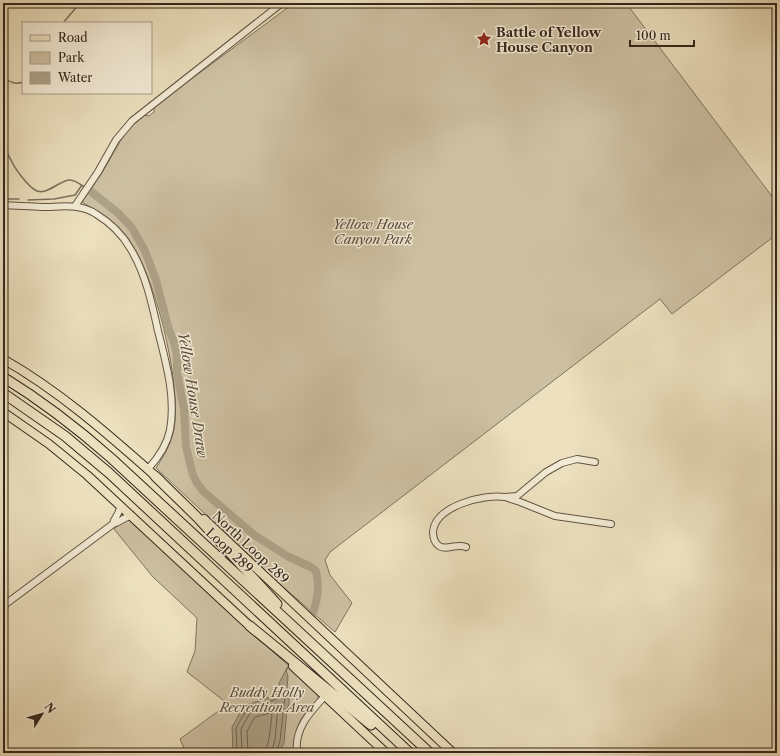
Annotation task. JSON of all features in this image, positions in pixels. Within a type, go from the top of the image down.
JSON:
[{"type":"highway","name":"Loop 289","points":[[3,377],[46,405],[93,442],[430,753]]},
{"type":"highway","name":"Loop 289","points":[[3,393],[65,436],[109,472],[410,753]]},
{"type":"highway","points":[[152,473],[226,549],[292,620],[308,640]]},
{"type":"highway","points":[[250,626],[404,753]]},
{"type":"main road","name":"North Loop 289","points":[[3,359],[74,406],[97,424],[211,525],[453,753]]},
{"type":"main road","points":[[3,412],[54,448],[120,505],[386,753]]},
{"type":"street","points":[[75,206],[98,172],[116,140],[132,121],[282,3]]},
{"type":"street","points":[[3,205],[43,207],[75,206],[89,210],[96,214],[121,236],[131,249],[143,274],[168,374],[171,411],[170,431],[152,473]]},
{"type":"street","points":[[466,547],[456,545],[444,548],[437,545],[433,539],[433,533],[437,520],[452,508],[488,496],[517,496],[546,472],[562,462],[577,459],[595,462]]},
{"type":"street","points":[[505,497],[555,516],[611,524]]},
{"type":"street","points":[[112,524],[113,520],[119,513],[120,505]]},
{"type":"street","points":[[3,606],[112,524],[131,515]]},
{"type":"street","points":[[297,753],[298,736],[304,722],[312,710],[325,696]]},
{"type":"green space","name":"Yellow House Canyon Park","points":[[294,3],[626,3],[777,203],[777,234],[672,314],[660,299],[330,552],[325,560],[330,575],[352,603],[335,632],[282,586],[156,468],[169,445],[174,429],[174,385],[164,330],[147,276],[137,253],[127,237],[112,222],[82,202],[120,142],[136,122],[144,115],[149,116],[154,112],[156,105]]},
{"type":"green space","name":"Buddy Holly Recreation Area","points":[[129,519],[318,693],[318,699],[302,717],[299,723],[295,736],[294,753],[186,753],[180,739],[228,704],[187,672],[195,651],[197,618],[153,577],[114,529],[124,520]]},
{"type":"water","points":[[286,670],[288,677],[287,687],[289,693],[289,704],[287,709],[284,743],[279,753],[233,753],[232,727],[244,706],[273,696],[280,691],[279,683]]},
{"type":"waterway","name":"Yellow House Draw","points":[[64,22],[80,3]]},
{"type":"waterway","name":"Yellow House Draw","points":[[3,77],[13,82],[22,82]]},
{"type":"waterway","name":"Yellow House Draw","points":[[3,147],[18,172],[28,184],[39,192],[48,190],[70,180],[76,181],[84,187]]},
{"type":"waterway","points":[[28,200],[54,199],[75,195],[82,185]]},
{"type":"waterway","name":"Yellow House Draw","points":[[89,190],[118,213],[132,228],[145,251],[156,280],[177,355],[177,373],[184,409],[186,447],[193,475],[197,483],[204,492],[253,534],[287,556],[311,567],[316,571],[318,593],[312,615]]},
{"type":"waterway","points":[[3,199],[19,199]]},
{"type":"place","name":"Battle of Yellow House Canyon","points":[[484,39]]}]
